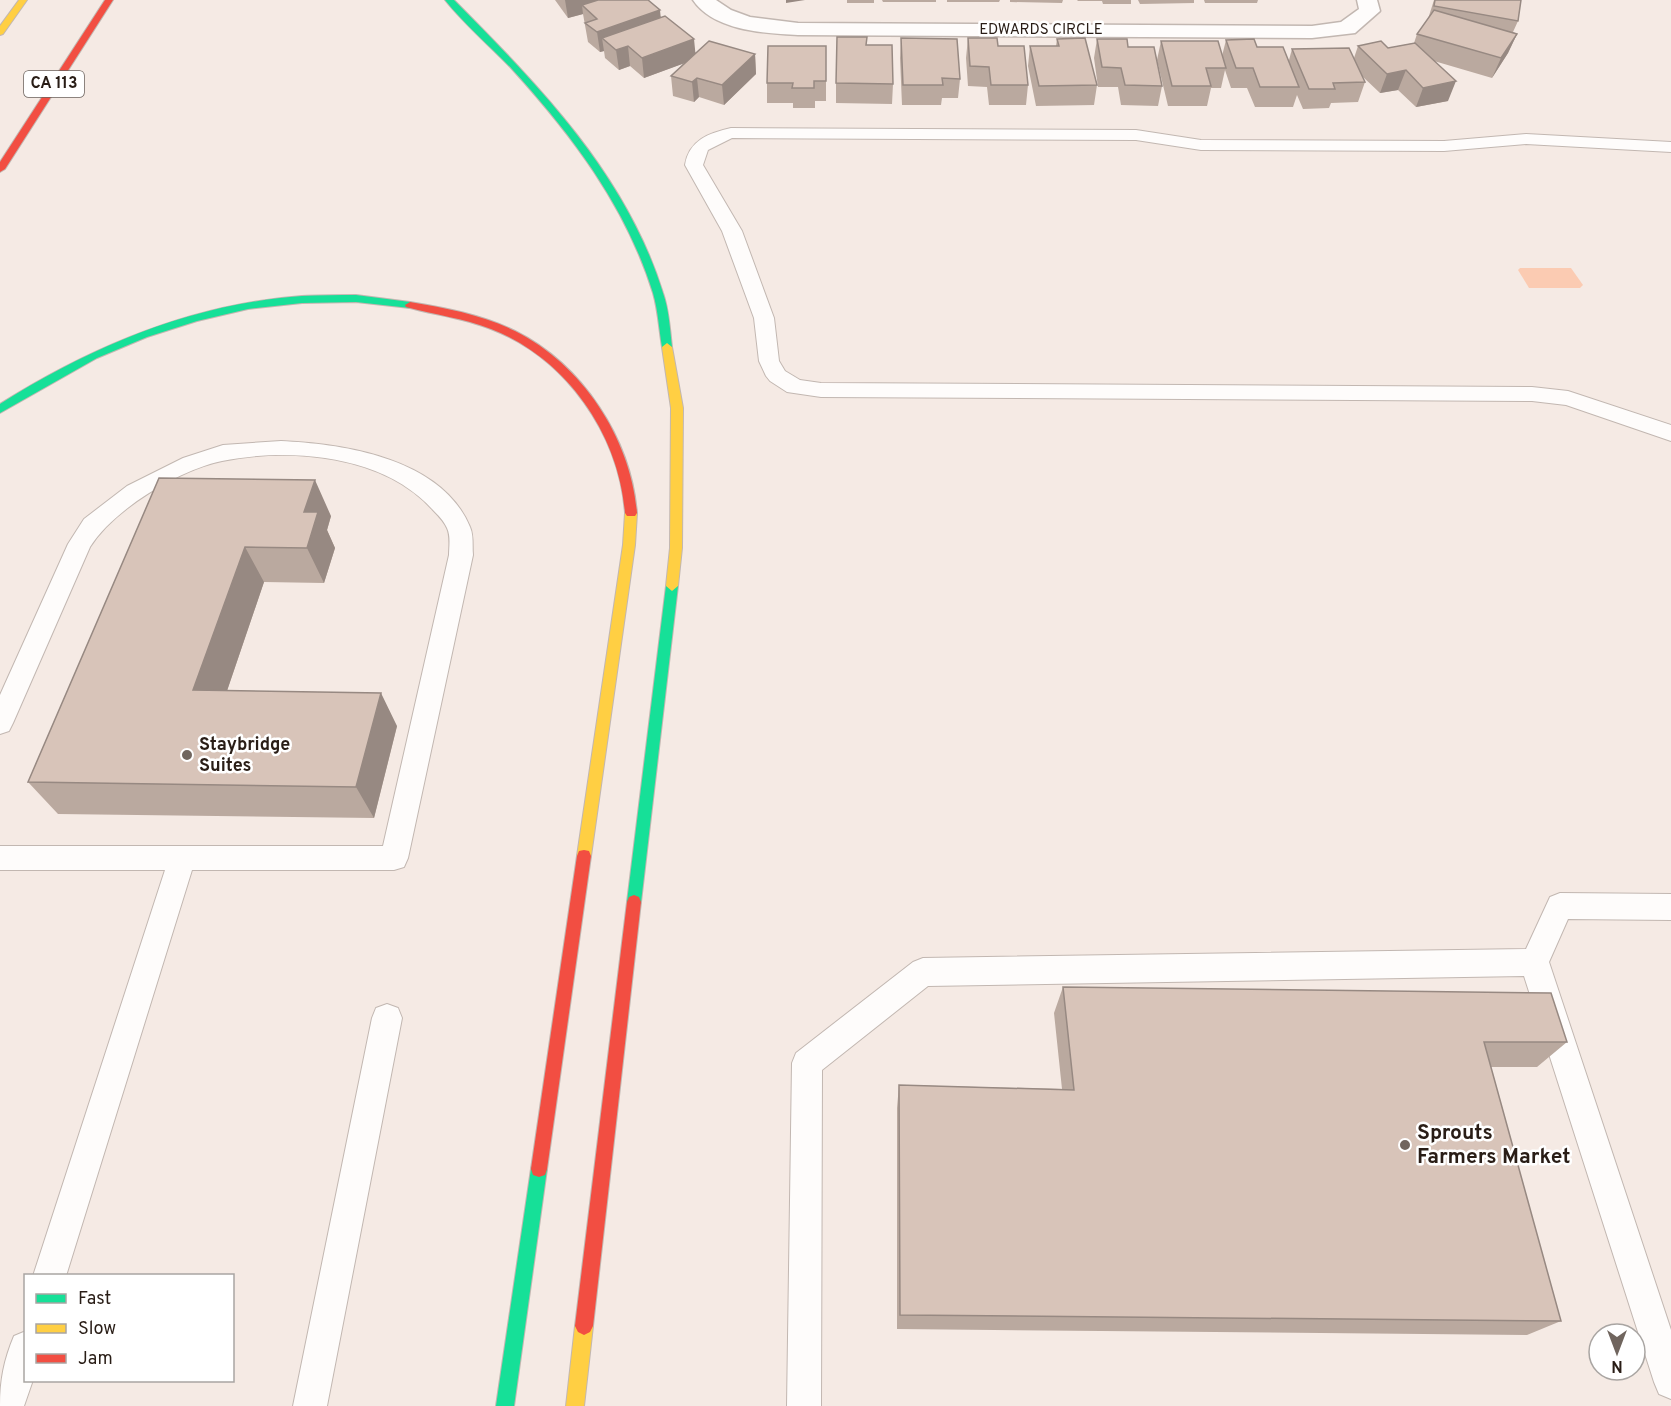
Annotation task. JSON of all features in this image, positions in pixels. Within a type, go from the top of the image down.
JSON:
[{"type":"highway","points":[[0,33],[23,0]]},
{"type":"highway","name":"CA 113","points":[[0,169],[109,0]]},
{"type":"highway","points":[[449,0],[541,93],[582,143],[628,216],[658,294],[677,408],[676,548],[575,1406]]},
{"type":"highway","points":[[0,409],[15,398],[87,358],[142,335],[247,307],[329,298],[417,305],[479,321],[532,345],[572,382],[609,429],[629,486],[629,545],[505,1406]]},
{"type":"street","name":"EDWARDS CIRCLE","points":[[703,0],[714,11],[747,24],[798,29],[1312,32],[1347,28],[1370,11],[1367,0]]},
{"type":"lane","points":[[1671,147],[1538,139],[1444,146],[1201,145],[1136,135],[732,133],[712,139],[701,146],[694,155],[694,165],[732,231],[742,257],[764,318],[769,362],[777,376],[795,387],[833,390],[1532,394],[1568,398],[1671,433]]},
{"type":"lane","points":[[0,723],[80,544],[92,525],[127,498],[170,473],[221,454],[283,448],[326,452],[386,465],[416,481],[440,499],[459,528],[461,555],[394,858],[0,858]]},
{"type":"lane","points":[[49,1274],[182,859]]},
{"type":"lane","points":[[1671,907],[1560,906],[1534,962],[1671,1382]]},
{"type":"lane","points":[[804,1406],[807,1063],[923,972],[1534,962]]},
{"type":"lane","points":[[310,1406],[387,1018]]},
{"type":"lane","points":[[7,1406],[24,1354]]},
{"type":"shaded area","points":[[1520,268],[1571,268],[1583,285],[1580,288],[1529,288],[1518,270]]},
{"type":"building","points":[[598,0],[648,0],[660,10],[597,32],[585,23],[597,19],[582,5]]},
{"type":"building","points":[[1435,0],[1521,0],[1518,21],[1434,6]]},
{"type":"building","points":[[1434,10],[1517,34],[1501,58],[1417,34]]},
{"type":"building","points":[[665,16],[694,39],[642,58],[628,46],[616,50],[602,38]]},
{"type":"building","points":[[837,37],[867,37],[866,45],[892,45],[893,84],[836,83]]},
{"type":"building","points":[[901,38],[957,39],[960,79],[942,78],[943,85],[903,85]]},
{"type":"building","points":[[968,38],[997,38],[998,46],[1024,46],[1028,85],[991,85],[989,67],[970,66]]},
{"type":"building","points":[[1085,38],[1097,85],[1039,86],[1030,46],[1059,46],[1057,39]]},
{"type":"building","points":[[1097,39],[1127,39],[1128,47],[1154,47],[1162,86],[1125,85],[1121,68],[1102,67]]},
{"type":"building","points":[[1254,39],[1257,47],[1283,47],[1299,87],[1260,87],[1253,68],[1236,68],[1226,40]]},
{"type":"building","points":[[709,41],[755,54],[722,85],[697,78],[692,82],[671,76]]},
{"type":"building","points":[[1161,41],[1218,41],[1226,68],[1206,68],[1211,86],[1172,86]]},
{"type":"building","points":[[1381,41],[1388,48],[1415,43],[1456,81],[1423,88],[1406,70],[1387,74],[1358,46]]},
{"type":"building","points":[[768,46],[826,46],[826,81],[814,81],[814,88],[792,88],[793,83],[767,83]]},
{"type":"building","points":[[1349,48],[1365,82],[1333,83],[1335,89],[1309,89],[1292,49]]},
{"type":"building","points":[[159,478],[315,480],[304,512],[318,512],[307,548],[245,547],[193,690],[381,693],[356,787],[28,782]]},
{"type":"building","points":[[1063,987],[1551,993],[1567,1042],[1484,1042],[1561,1321],[900,1315],[899,1085],[1074,1090]]},
{"type":"traffic: fast","points":[[449,0],[544,99],[599,169],[642,249],[660,299],[667,347]]},
{"type":"traffic: fast","points":[[0,409],[45,381],[93,356],[143,335],[195,318],[248,306],[302,299],[356,299],[410,305]]},
{"type":"traffic: fast","points":[[634,902],[672,586]]},
{"type":"traffic: fast","points":[[505,1406],[539,1169]]},
{"type":"traffic: slow","points":[[0,32],[23,0]]},
{"type":"traffic: slow","points":[[667,347],[677,408],[676,548],[672,586]]},
{"type":"traffic: slow","points":[[584,856],[629,545],[631,513]]},
{"type":"traffic: slow","points":[[575,1406],[584,1326]]},
{"type":"traffic: jam","points":[[0,169],[109,0]]},
{"type":"traffic: jam","points":[[410,305],[482,322],[510,333],[543,354],[563,371],[598,414],[612,439],[623,464],[629,489],[631,513]]},
{"type":"traffic: jam","points":[[539,1169],[584,856]]},
{"type":"traffic: jam","points":[[584,1326],[634,902]]},
{"type":"place","name":"Staybridge Suites","points":[[187,755]]},
{"type":"place","name":"Sprouts Farmers Market","points":[[1405,1145]]}]
